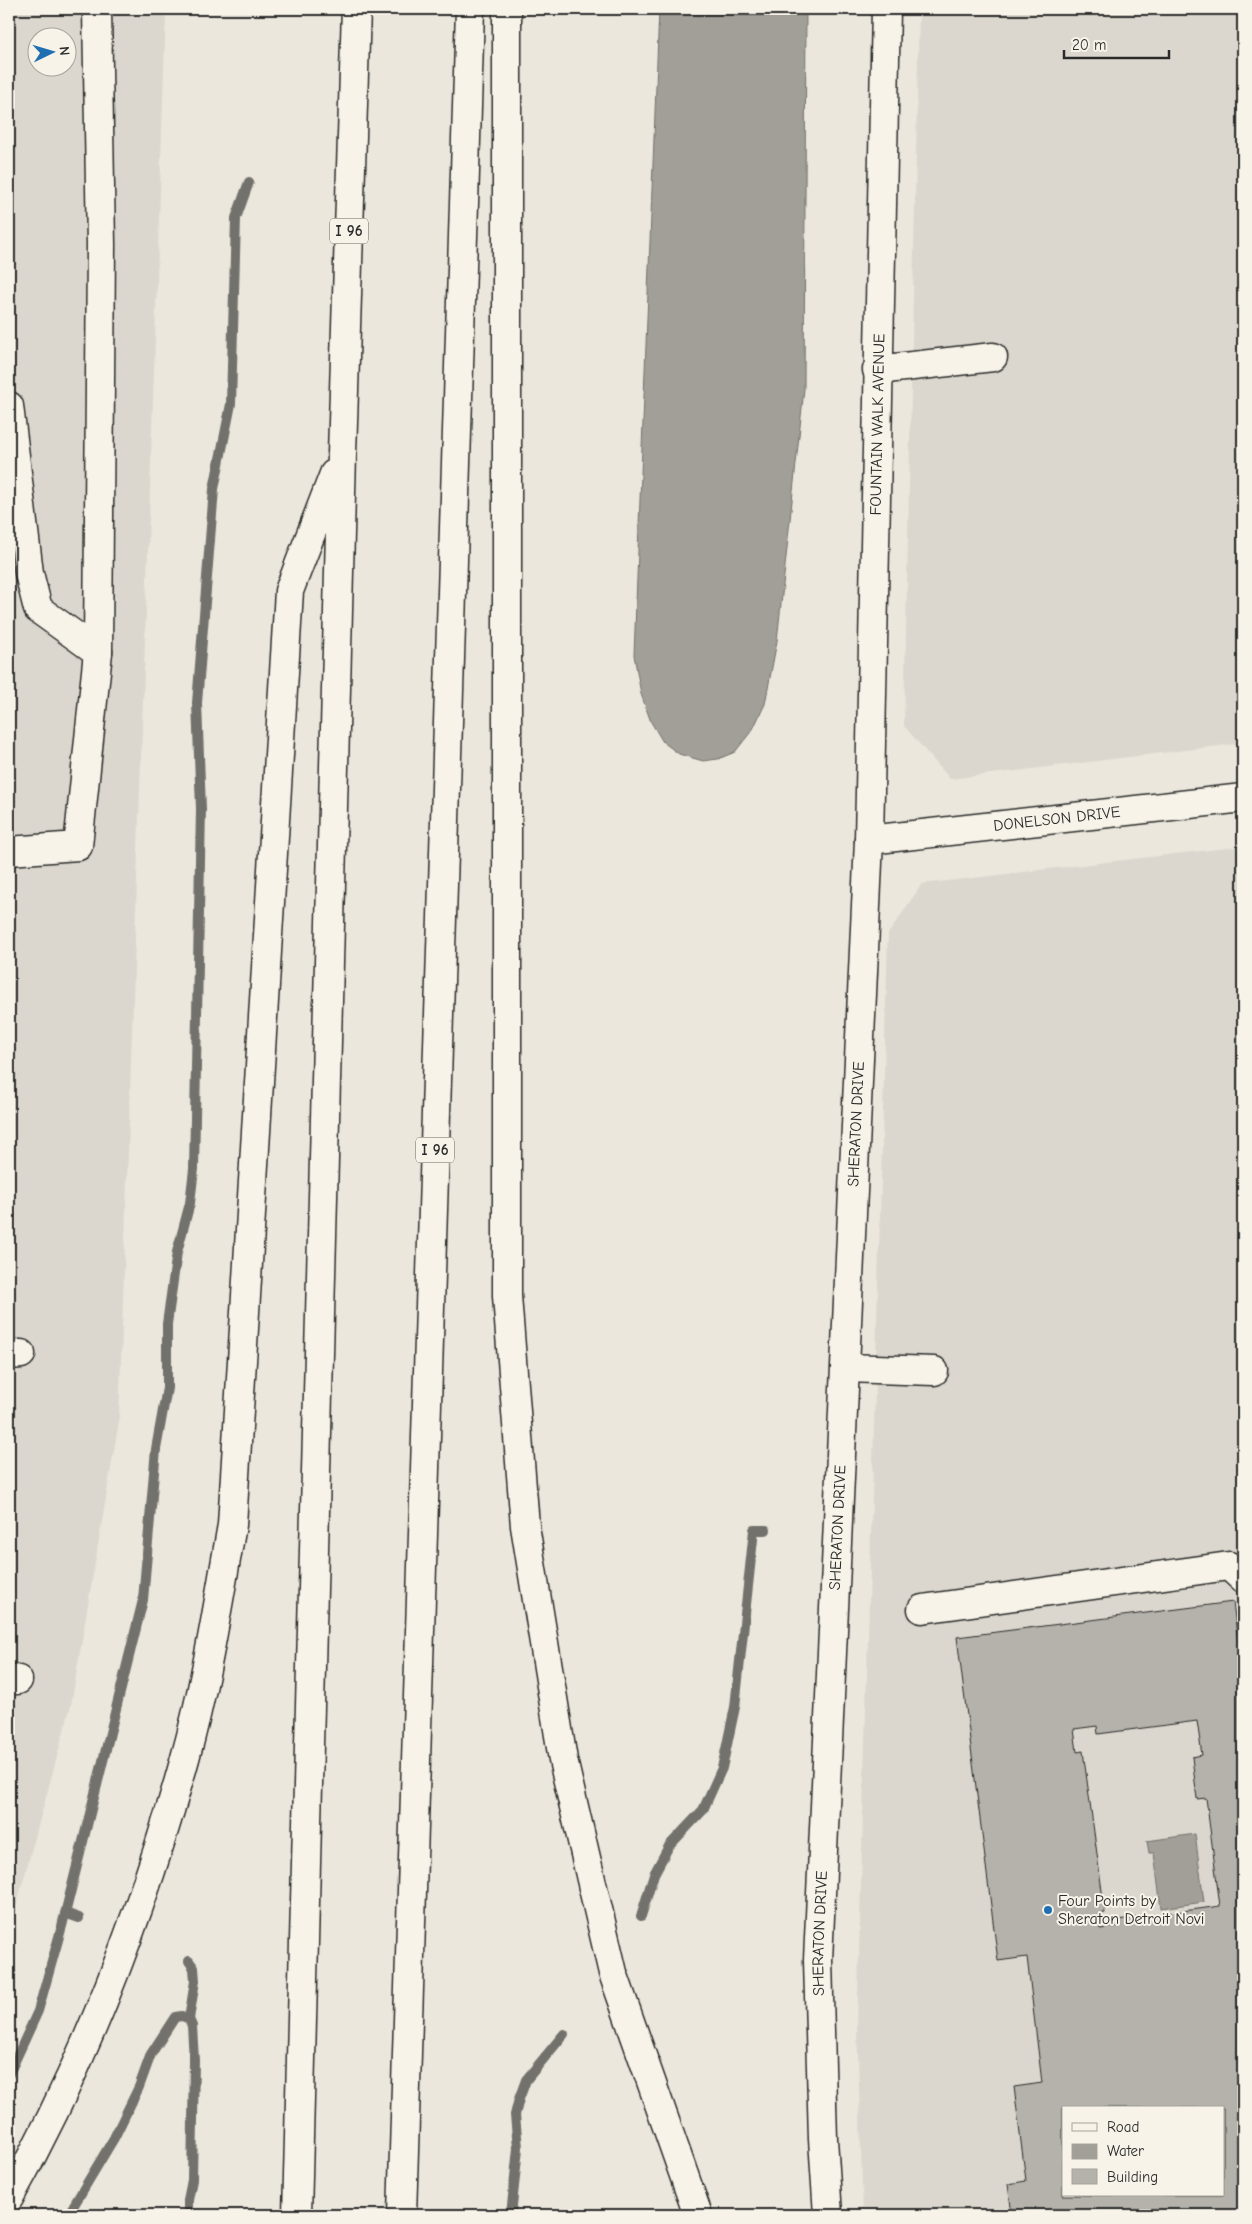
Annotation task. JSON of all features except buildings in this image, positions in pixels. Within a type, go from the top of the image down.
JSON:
[{"type":"main road","points":[[9,851],[78,846],[98,652],[101,245],[97,9]]},
{"type":"main road","name":"I 96","points":[[297,2215],[342,454],[356,9]]},
{"type":"main road","name":"I 96","points":[[402,2215],[470,9]]},
{"type":"main road","points":[[507,9],[507,1296],[525,1526],[563,1760],[612,1973],[698,2215]]},
{"type":"main road","name":"FOUNTAIN WALK AVENUE","points":[[869,840],[877,370],[886,9]]},
{"type":"main road","points":[[877,370],[993,357]]},
{"type":"main road","points":[[9,406],[29,573],[38,608],[98,652]]},
{"type":"main road","points":[[9,2198],[73,2072],[106,1996],[138,1914],[185,1760],[211,1643],[232,1525],[289,591],[342,454]]},
{"type":"main road","name":"DONELSON DRIVE","points":[[869,840],[1243,798]]},
{"type":"main road","name":"SHERATON DRIVE","points":[[828,2215],[823,2139],[818,1960],[869,840]]},
{"type":"main road","points":[[846,1368],[934,1371]]},
{"type":"main road","points":[[922,1609],[1229,1566],[1243,1579]]},
{"type":"shaded area","points":[[9,9],[166,9],[119,1421],[71,1705],[9,1933]]},
{"type":"shaded area","points":[[919,9],[1243,9],[1243,743],[950,779],[904,726]]},
{"type":"shaded area","points":[[1243,846],[1243,2215],[863,2215],[857,2025],[888,934],[922,884]]},
{"type":"water","points":[[659,9],[806,9],[804,389],[777,641],[765,704],[753,729],[735,752],[718,759],[703,761],[679,754],[663,742],[651,722],[641,694],[634,655]]},
{"type":"water","points":[[1195,1834],[1204,1902],[1161,1908],[1154,1853],[1149,1853],[1147,1841]]},
{"type":"waterway","points":[[9,2074],[38,2011],[62,1926],[143,1600],[156,1449],[167,1388],[167,1324],[177,1252],[190,1203],[194,1169],[201,809],[197,703],[214,489],[231,404],[236,218],[249,182]]},
{"type":"waterway","points":[[641,1916],[654,1874],[669,1846],[703,1810],[722,1768],[735,1707],[754,1530],[766,1530]]},
{"type":"waterway","points":[[65,1913],[79,1918]]},
{"type":"waterway","points":[[188,2215],[188,2200],[192,2180],[194,2060],[192,2026],[189,2019],[195,1981],[194,1968],[189,1961]]},
{"type":"waterway","points":[[68,2215],[114,2138],[139,2087],[151,2054],[175,2017],[182,2016],[189,2019]]},
{"type":"waterway","points":[[511,2215],[518,2148],[515,2115],[519,2099],[526,2080],[564,2034]]},
{"type":"place","name":"Four Points by Sheraton Detroit Novi","points":[[1048,1910]]}]
